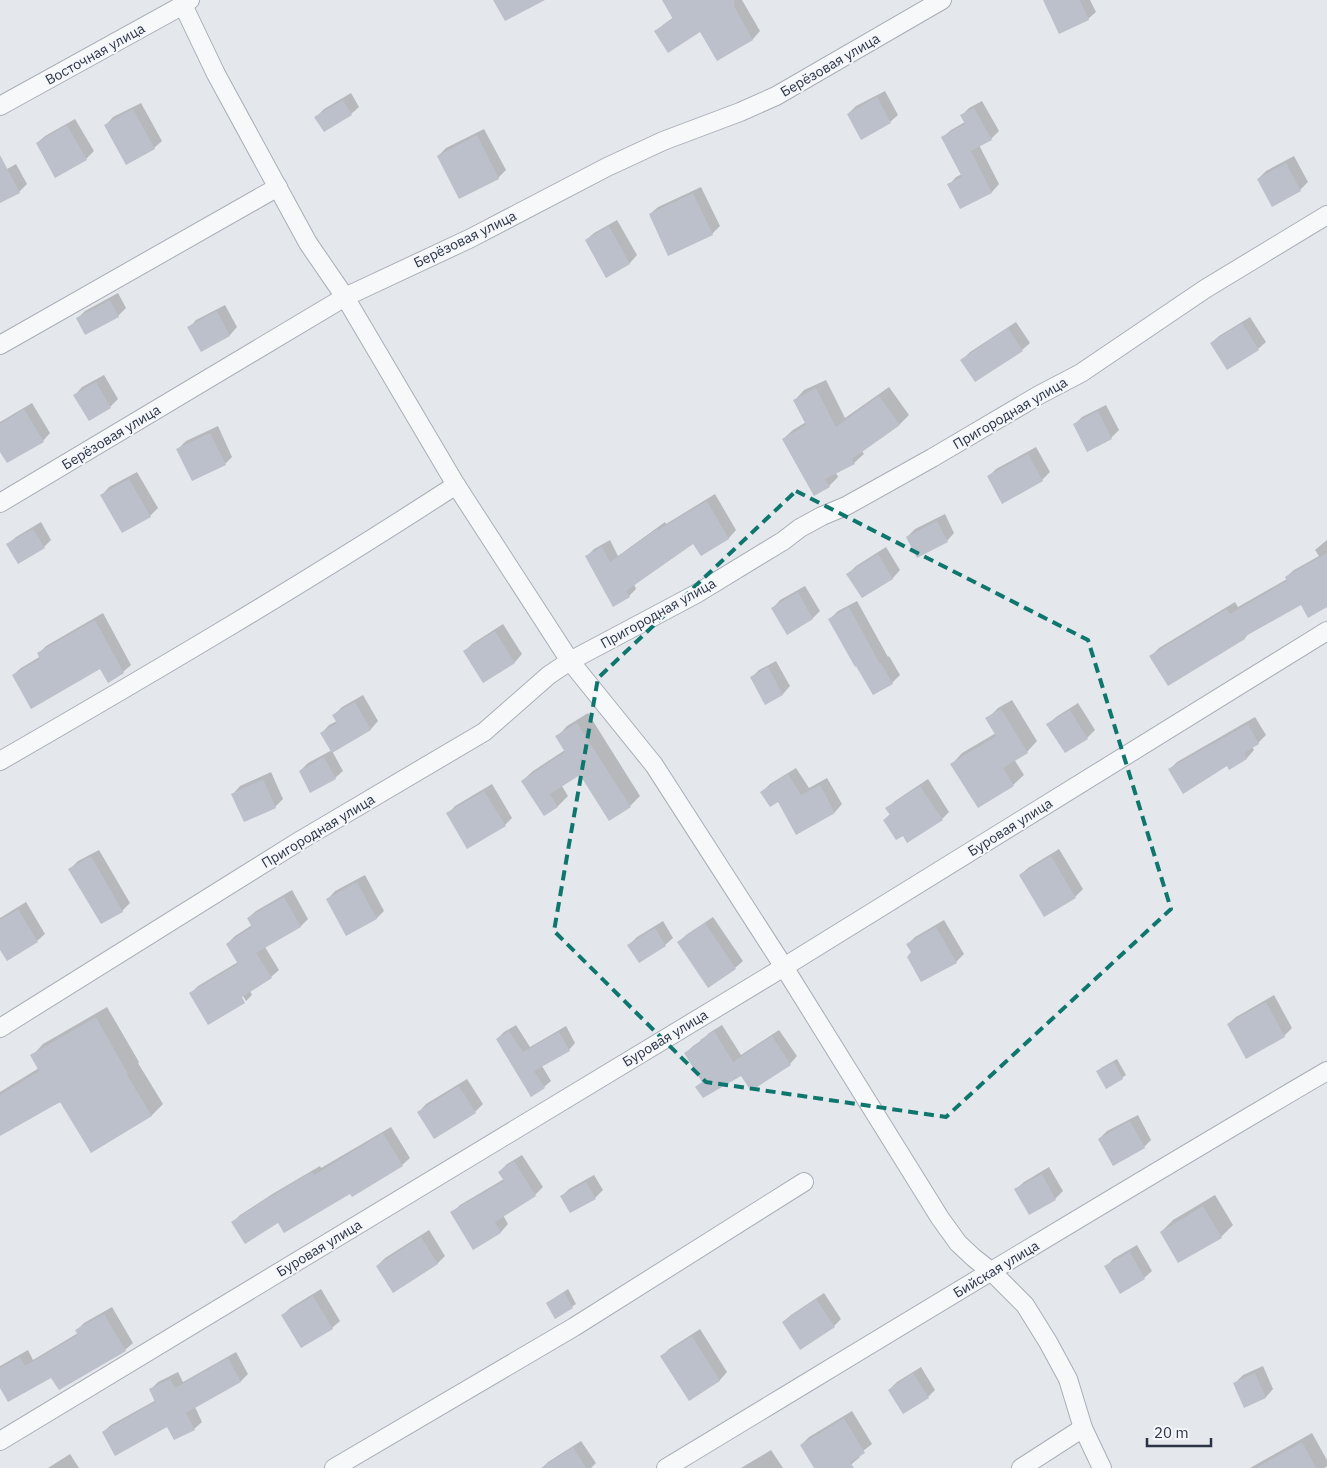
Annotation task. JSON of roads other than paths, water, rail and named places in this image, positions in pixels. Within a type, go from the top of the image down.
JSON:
[{"type":"street","name":"Берёзовая улица","points":[[0,503],[345,297],[470,238],[607,166],[663,141],[740,112],[776,96],[942,0]]},
{"type":"street","points":[[187,3],[216,74],[308,244],[345,297],[456,485],[570,661],[654,765],[784,966],[940,1218],[958,1243],[992,1272],[1025,1305],[1068,1379],[1083,1428],[1102,1468]]},
{"type":"street","name":"Восточная улица","points":[[0,106],[187,3]]},
{"type":"street","points":[[0,346],[278,187]]},
{"type":"street","name":"Пригородная улица","points":[[0,1028],[301,840],[484,732],[549,675],[570,661],[696,594],[783,541],[800,528],[846,506],[1039,395],[1081,373],[1206,289],[1327,215]]},
{"type":"street","points":[[0,761],[358,549],[456,485]]},
{"type":"street","name":"Буровая улица","points":[[0,1440],[784,966],[1327,631]]},
{"type":"street","name":"Бийская улица","points":[[666,1468],[1165,1166],[1327,1071]]},
{"type":"street","points":[[334,1468],[574,1327],[804,1182]]},
{"type":"street","points":[[1021,1468],[1083,1428]]}]
